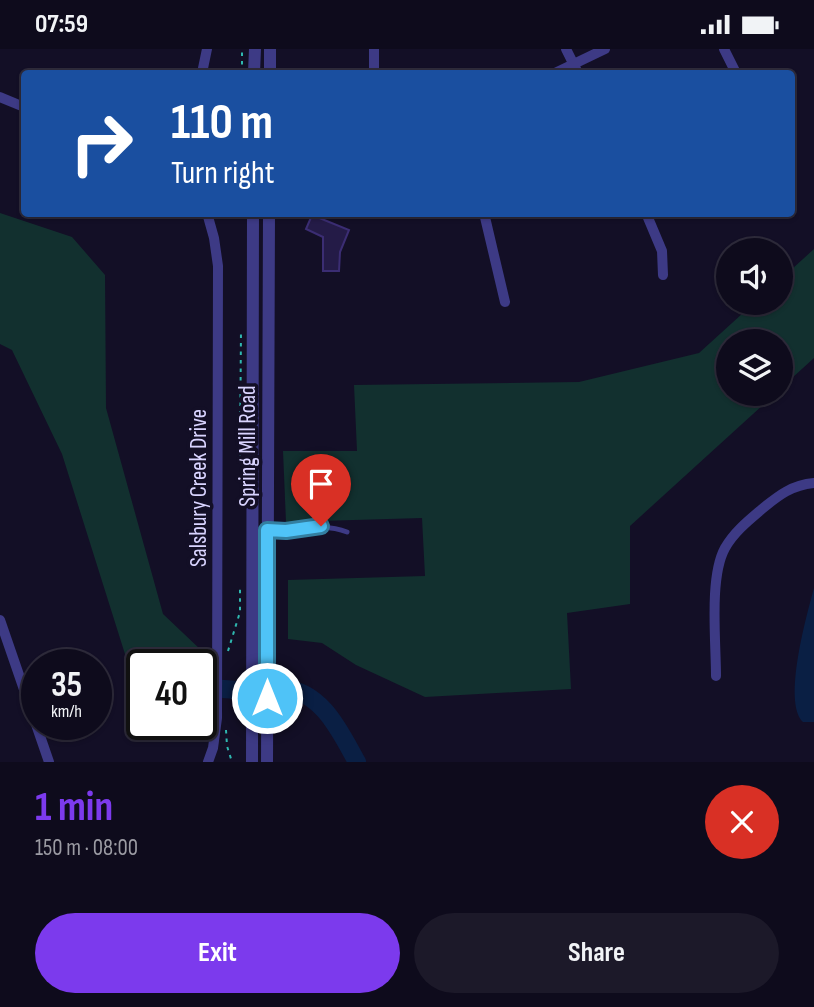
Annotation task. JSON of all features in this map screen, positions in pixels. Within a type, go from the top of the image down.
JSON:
[{"type":"street","points":[[203,70],[207,49]]},
{"type":"street","points":[[254,70],[255,49]]},
{"type":"street","points":[[270,49],[270,70]]},
{"type":"street","points":[[373,49],[374,70]]},
{"type":"street","points":[[566,49],[576,69],[605,49]]},
{"type":"street","points":[[724,49],[734,70]]},
{"type":"street","points":[[0,97],[21,106]]},
{"type":"street","name":"Salsbury Creek Drive","points":[[208,762],[216,732],[218,695],[218,266],[209,217]]},
{"type":"street","name":"Spring Mill Road","points":[[252,762],[253,217]]},
{"type":"street","name":"Spring Mill Road","points":[[267,762],[269,217]]},
{"type":"street","points":[[485,217],[505,302]]},
{"type":"street","points":[[648,217],[662,251],[663,275]]},
{"type":"street","points":[[716,676],[716,577],[725,548],[743,526],[782,493],[803,484],[814,483]]},
{"type":"street","points":[[0,620],[49,762]]},
{"type":"lane","points":[[267,530],[286,531],[321,526],[347,532]]},
{"type":"path","points":[[242,49],[242,70]]},
{"type":"path","points":[[240,467],[242,322]]},
{"type":"path","points":[[227,654],[240,612],[240,574]]},
{"type":"path","points":[[226,723],[232,762]]},
{"type":"green space","points":[[0,213],[72,237],[105,275],[106,408],[163,614],[200,649],[126,649],[126,657],[62,454],[12,350],[0,344]]},
{"type":"green space","points":[[814,249],[814,358],[793,377],[793,329],[725,329],[741,315],[793,315],[793,268]]},
{"type":"green space","points":[[716,338],[716,406],[762,406],[630,526],[630,604],[567,613],[571,689],[425,697],[356,665],[322,643],[288,639],[288,580],[425,576],[422,518],[286,522],[283,451],[357,451],[354,385],[579,382],[699,353]]},
{"type":"water","points":[[814,588],[814,722],[803,722],[797,712],[795,678]]},
{"type":"building","points":[[311,217],[317,217],[349,230],[340,252],[339,271],[323,271],[323,237],[306,229]]},
{"type":"waterway","points":[[217,688],[283,688],[309,697],[329,715],[357,762]]},
{"type":"route","points":[[267,698],[267,530],[286,531],[321,526]]}]
